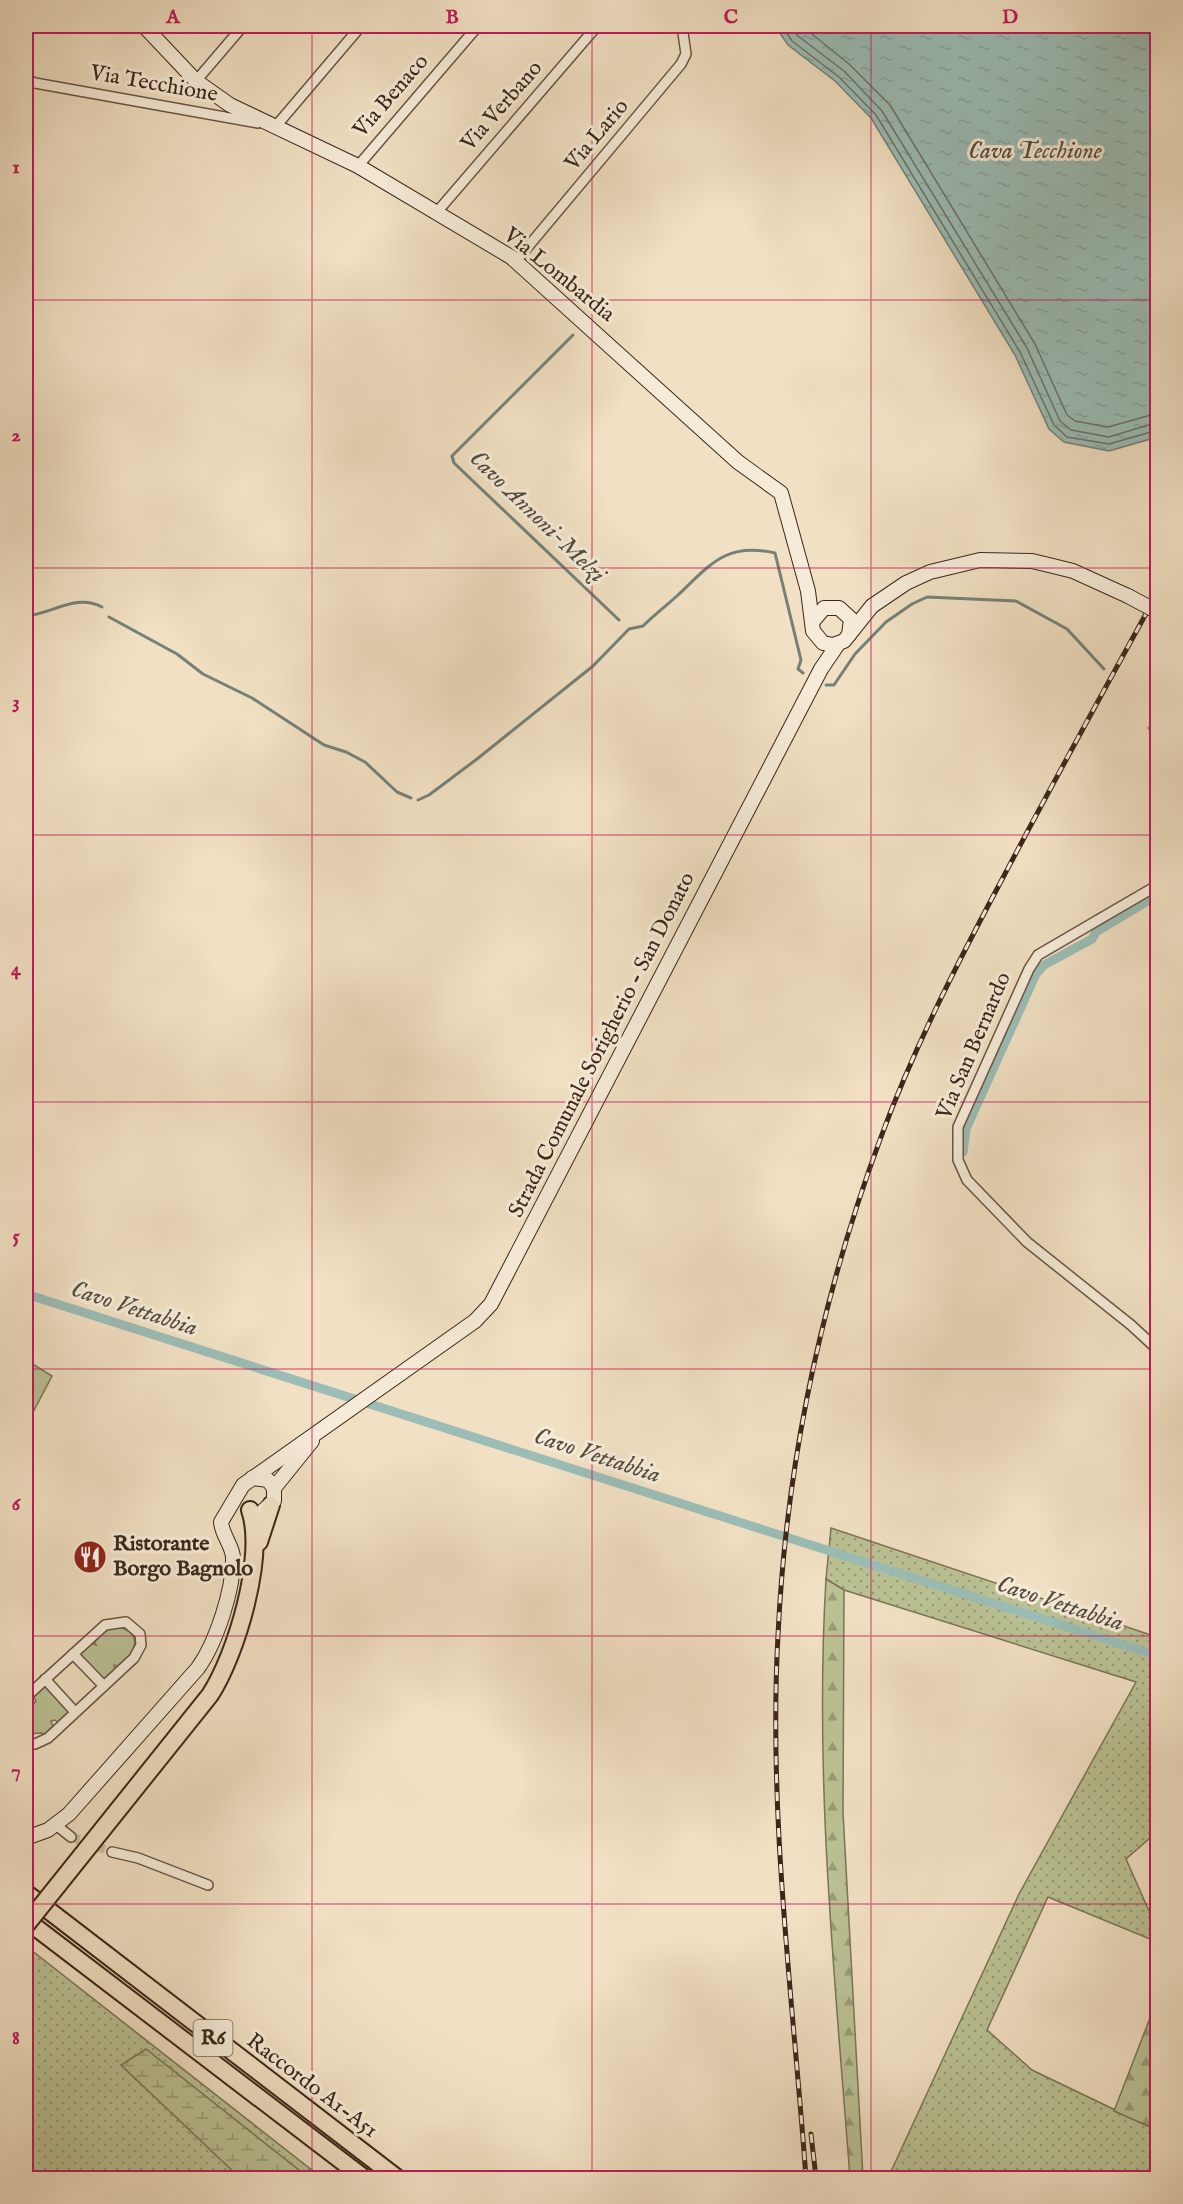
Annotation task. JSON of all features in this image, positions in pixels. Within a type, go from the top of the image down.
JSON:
[{"type":"highway","points":[[26,1925],[219,1682],[238,1636],[255,1554],[273,1497]]},
{"type":"highway","points":[[249,1510],[255,1530],[255,1554]]},
{"type":"highway","name":"Raccordo A1-A51","points":[[28,1895],[397,2178]]},
{"type":"highway","name":"Raccordo A1-A51","points":[[26,1920],[364,2178]]},
{"type":"street","name":"Via Lombardia","points":[[144,26],[196,81],[230,105],[358,165],[516,261],[738,462],[781,493],[808,591],[813,621]]},
{"type":"street","points":[[196,81],[243,26]]},
{"type":"street","points":[[276,126],[361,26]]},
{"type":"street","name":"Via Benaco","points":[[358,165],[478,26]]},
{"type":"street","name":"Via Verbano","points":[[437,212],[597,26]]},
{"type":"street","name":"Via Lario","points":[[516,261],[681,64],[686,54],[682,26]]},
{"type":"street","name":"Via Tecchione","points":[[26,79],[35,83],[276,126]]},
{"type":"street","points":[[847,613],[872,606],[916,578],[980,560],[1032,561],[1073,571],[1158,612]]},
{"type":"street","name":"Via Lombardia","points":[[808,591],[824,608]]},
{"type":"street","points":[[821,669],[823,643],[814,634],[813,621],[824,608],[836,606],[847,613],[852,624],[844,640],[823,643]]},
{"type":"street","name":"Strada Comunale Sorigherio - San Donato","points":[[329,1424],[475,1321],[491,1304],[821,669],[872,606]]},
{"type":"street","name":"Via San Bernardo","points":[[1158,885],[1038,955],[1029,969],[963,1116],[956,1142],[958,1160],[967,1180],[1027,1242],[1131,1324],[1158,1350]]},
{"type":"street","points":[[26,1838],[40,1835],[69,1814],[190,1677],[209,1651],[219,1628],[232,1564],[231,1549],[221,1526],[225,1514],[243,1485],[329,1424]]},
{"type":"street","points":[[225,1514],[234,1509],[263,1511],[303,1451],[329,1424]]},
{"type":"street","points":[[252,1478],[263,1478],[273,1497]]},
{"type":"street","points":[[240,1493],[242,1502],[249,1510]]},
{"type":"street","points":[[26,1697],[110,1623],[122,1621],[136,1628],[141,1639],[139,1652],[48,1738],[35,1744],[26,1743]]},
{"type":"street","points":[[73,1654],[104,1686]]},
{"type":"street","points":[[45,1679],[75,1712]]},
{"type":"street","points":[[56,1825],[71,1837]]},
{"type":"street","points":[[112,1852],[138,1858],[208,1885]]},
{"type":"green space","points":[[26,1360],[52,1376],[30,1418],[26,1416]]},
{"type":"green space","points":[[831,1528],[1157,1637],[1157,1832],[1126,1859],[1157,1929],[1157,1942],[1048,1897],[987,2030],[1032,2070],[1157,2130],[1156,2178],[888,2178],[1019,1894],[1136,1682],[844,1590],[826,1579]]},
{"type":"green space","points":[[826,1579],[844,1590],[843,1812],[863,2178],[850,2178],[828,1879],[823,1729]]},
{"type":"green space","points":[[107,1626],[119,1627],[130,1632],[135,1640],[131,1653],[135,1656],[121,1667],[114,1665],[115,1673],[104,1684],[75,1654],[88,1642],[96,1645],[93,1638]]},
{"type":"green space","points":[[45,1681],[73,1712],[60,1724],[55,1720],[51,1721],[54,1729],[46,1736],[42,1733],[26,1734],[26,1699],[34,1703],[36,1701],[32,1694]]},
{"type":"green space","points":[[26,1946],[322,2178],[26,2178]]},
{"type":"green space","points":[[1157,2000],[1157,2130],[1114,2111]]},
{"type":"green space","points":[[146,2049],[309,2178],[240,2178],[121,2065]]},
{"type":"water","name":"Cava Tecchione","points":[[775,26],[1157,26],[1158,432],[1154,438],[1109,451],[1064,442],[1049,429],[1015,355],[871,118],[835,81],[788,45]]},
{"type":"waterway","name":"Cavo Annoni-Melzi","points":[[573,335],[452,456],[454,463],[619,620]]},
{"type":"waterway","name":"Cavo Annoni-Melzi","points":[[418,800],[429,795],[477,759],[593,666],[629,629],[643,626],[710,565],[731,553],[758,550],[775,553],[801,660],[798,669],[803,673]]},
{"type":"waterway","name":"Cavo Annoni-Melzi","points":[[826,685],[834,685],[855,654],[886,622],[912,604],[927,597],[1016,601],[1067,629],[1104,669]]},
{"type":"waterway","points":[[26,616],[73,603],[92,603],[102,607]]},
{"type":"waterway","points":[[109,617],[177,654],[203,674],[252,698],[324,745],[346,752],[365,762],[397,792],[411,798]]},
{"type":"waterway","name":"Cavo Annoni-Melzi","points":[[1149,728],[1158,742]]},
{"type":"waterway","points":[[963,1152],[966,1129],[1036,974],[1044,965],[1092,939],[1096,932],[1158,895]]},
{"type":"waterway","name":"Cavo Vettabbia","points":[[26,1294],[1158,1656]]},
{"type":"tunnel","points":[[71,1837],[112,1852]]},
{"type":"railway","points":[[806,2178],[783,1907],[776,1771],[776,1703],[782,1572],[789,1508],[810,1382],[841,1258],[860,1197],[907,1073],[935,1010],[982,917],[1158,592]]},
{"type":"railway","points":[[811,2134],[816,2178]]},
{"type":"place","name":"Ristorante Borgo Bagnolo","points":[[90,1557]]}]
